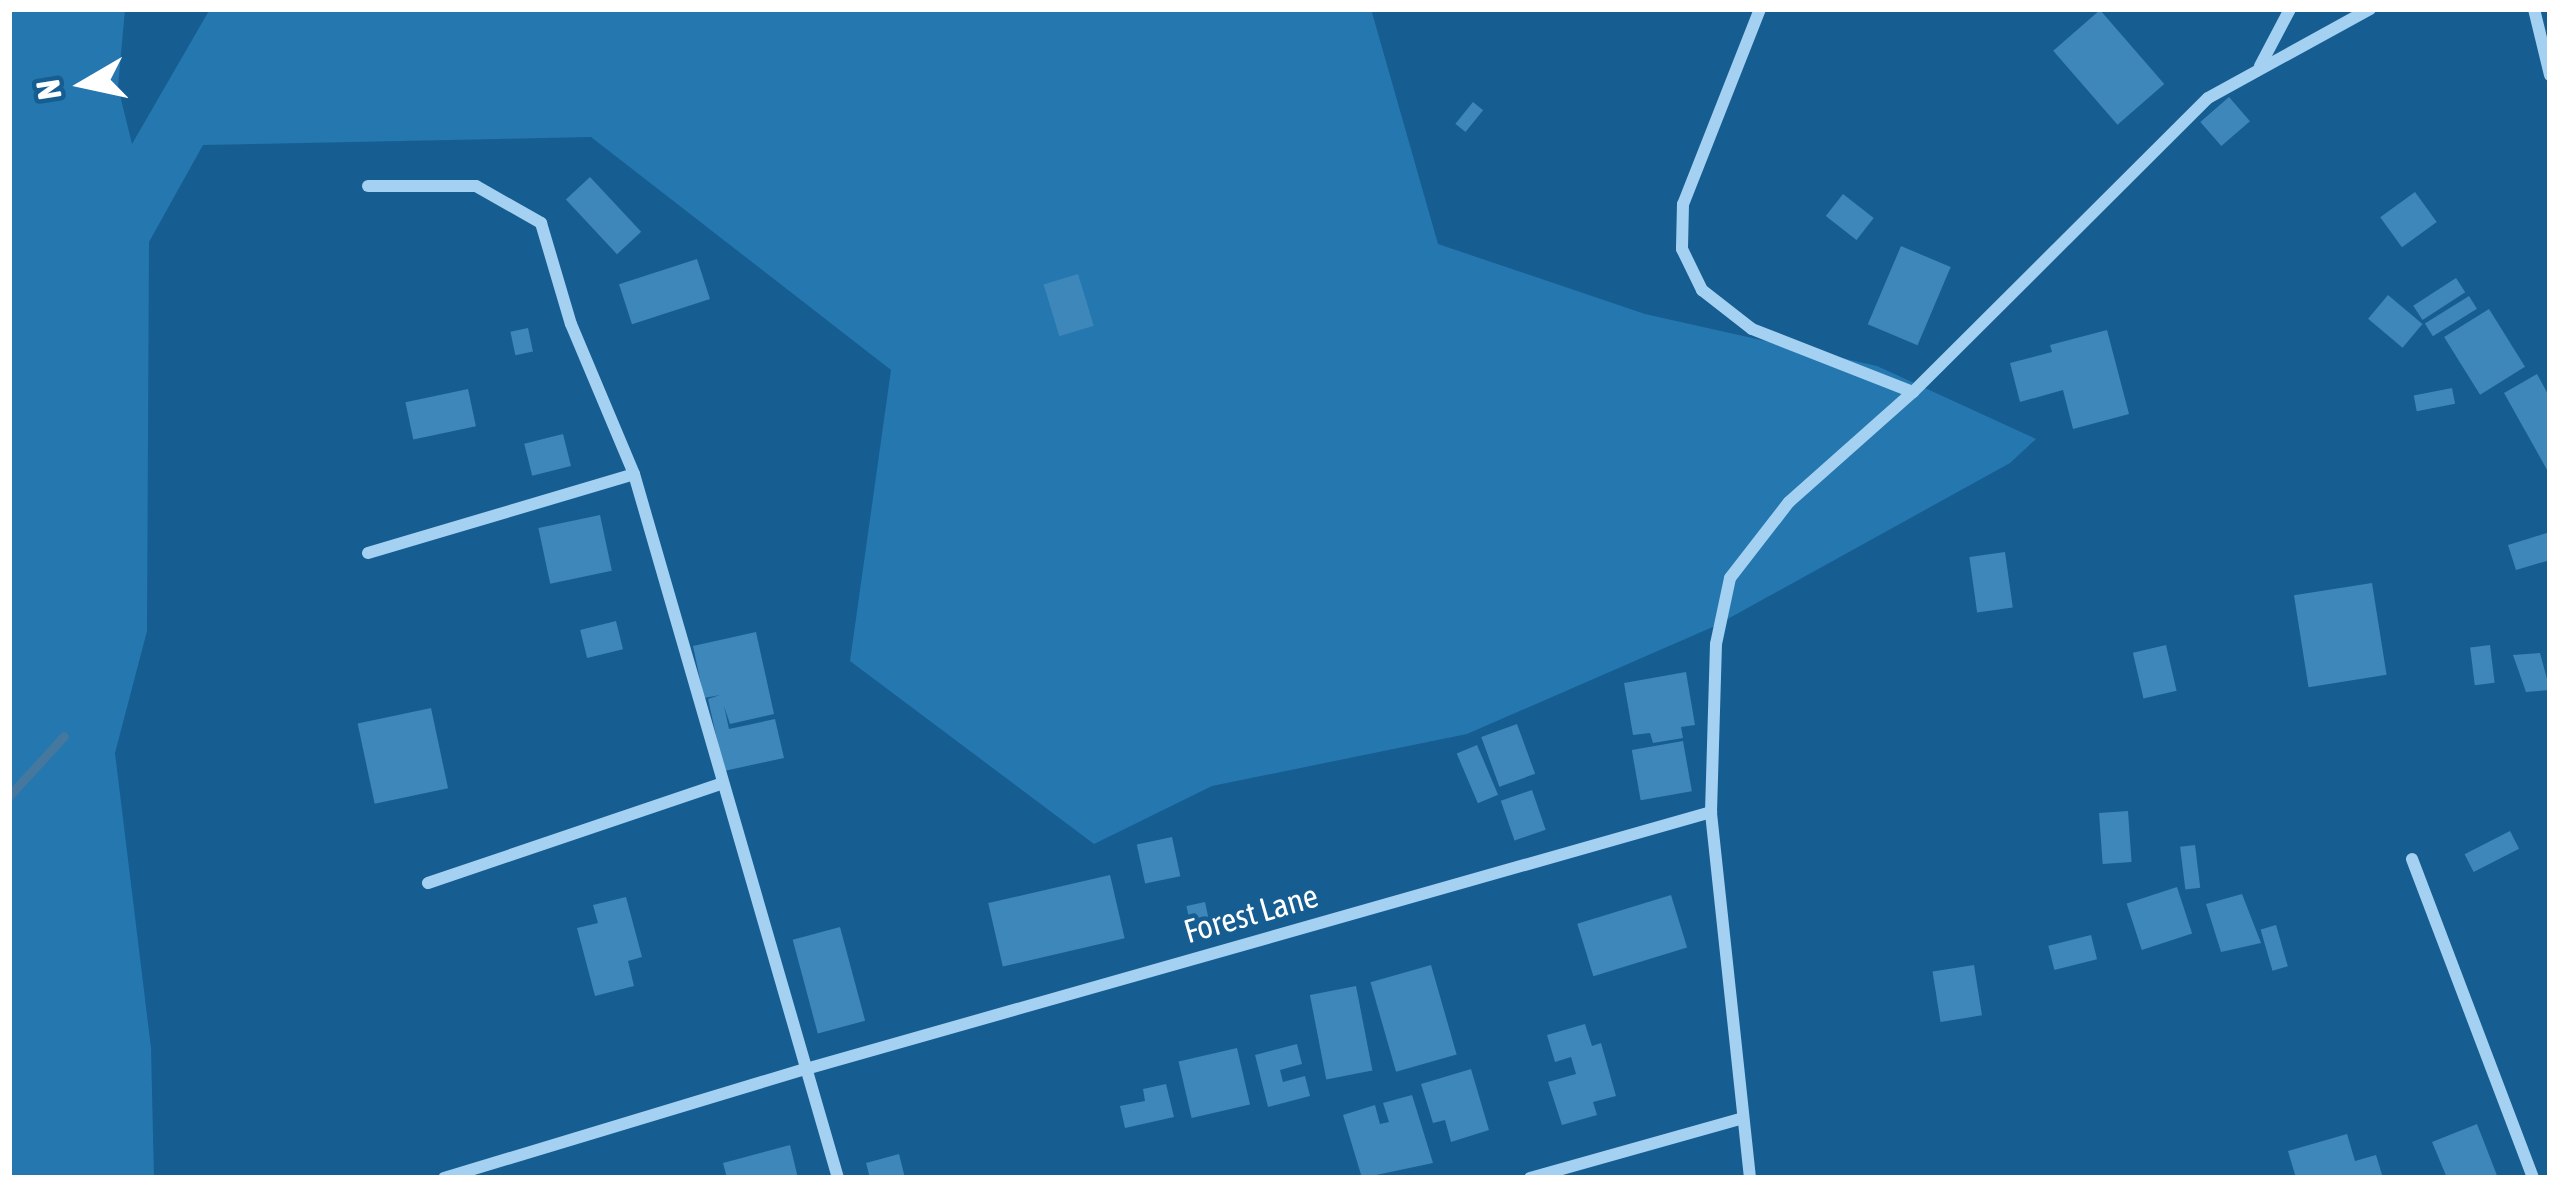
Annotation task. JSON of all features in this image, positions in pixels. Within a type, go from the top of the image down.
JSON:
[{"type":"street","points":[[1760,9],[1683,204],[1682,249],[1702,290],[1752,328],[1913,392]]},
{"type":"street","points":[[2260,66],[2290,9]]},
{"type":"street","points":[[1750,1178],[1711,812],[1716,644],[1730,578],[1789,502],[1913,392],[2208,98],[2370,9]]},
{"type":"street","points":[[2534,9],[2550,75]]},
{"type":"street","points":[[368,186],[476,186],[541,223],[571,324],[634,473],[838,1178]]},
{"type":"street","points":[[368,553],[634,473]]},
{"type":"street","points":[[428,883],[723,783]]},
{"type":"street","name":"Forest Lane","points":[[444,1178],[806,1069],[1711,812]]},
{"type":"street","points":[[2412,859],[2533,1178]]},
{"type":"street","points":[[1530,1178],[1741,1119]]},
{"type":"shaded area","points":[[9,9],[125,9],[118,87],[132,144],[210,9],[1371,9],[1438,244],[1645,314],[1877,366],[2036,439],[2010,463],[1715,626],[1467,734],[1212,786],[1094,844],[850,661],[891,370],[591,137],[203,145],[149,242],[147,631],[115,753],[151,1048],[154,1178],[9,1178]]},
{"type":"building","points":[[2100,10],[2164,84],[2118,125],[2053,51]]},
{"type":"building","points":[[2229,97],[2250,121],[2221,146],[2200,122]]},
{"type":"building","points":[[1473,102],[1483,110],[1465,132],[1455,124]]},
{"type":"building","points":[[590,177],[641,232],[617,254],[566,200]]},
{"type":"building","points":[[2415,192],[2437,222],[2402,247],[2380,217]]},
{"type":"building","points":[[1843,194],[1874,218],[1856,240],[1826,216]]},
{"type":"building","points":[[1901,246],[1951,267],[1917,345],[1868,324]]},
{"type":"building","points":[[697,259],[710,299],[632,324],[619,284]]},
{"type":"building","points":[[1078,274],[1094,326],[1059,336],[1044,285]]},
{"type":"building","points":[[2456,278],[2465,292],[2422,320],[2413,306]]},
{"type":"building","points":[[2388,295],[2422,324],[2403,348],[2368,319]]},
{"type":"building","points":[[2469,296],[2477,309],[2433,336],[2425,324]]},
{"type":"building","points":[[2489,309],[2525,367],[2480,395],[2444,337]]},
{"type":"building","points":[[528,328],[533,351],[515,355],[510,332]]},
{"type":"building","points":[[2107,330],[2129,414],[2073,429],[2063,390],[2020,402],[2010,363],[2052,352],[2050,345]]},
{"type":"building","points":[[2537,374],[2550,398],[2550,475],[2504,393]]},
{"type":"building","points":[[2452,388],[2455,404],[2417,411],[2414,395]]},
{"type":"building","points":[[468,389],[476,426],[413,439],[405,402]]},
{"type":"building","points":[[563,434],[571,466],[532,476],[524,444]]},
{"type":"building","points":[[600,515],[612,571],[550,584],[538,528]]},
{"type":"building","points":[[2550,532],[2550,560],[2516,570],[2508,545]]},
{"type":"building","points":[[2005,552],[2013,607],[1977,612],[1969,557]]},
{"type":"building","points":[[2372,583],[2387,675],[2309,687],[2294,595]]},
{"type":"building","points":[[616,621],[623,649],[587,658],[580,630]]},
{"type":"building","points":[[756,632],[774,714],[730,724],[724,706],[729,729],[775,719],[784,758],[724,771],[708,699],[720,695],[704,698],[693,646]]},
{"type":"building","points":[[2166,645],[2177,691],[2143,698],[2133,653]]},
{"type":"building","points":[[2490,645],[2495,683],[2475,685],[2470,647]]},
{"type":"building","points":[[2540,653],[2550,690],[2526,692],[2513,655]]},
{"type":"building","points":[[1686,672],[1695,725],[1681,727],[1683,738],[1653,743],[1650,733],[1633,735],[1624,683]]},
{"type":"building","points":[[431,708],[448,788],[375,804],[358,724]]},
{"type":"building","points":[[1517,724],[1535,774],[1499,787],[1481,737]]},
{"type":"building","points":[[1683,741],[1692,791],[1641,800],[1632,750]]},
{"type":"building","points":[[1477,745],[1498,795],[1478,803],[1457,754]]},
{"type":"building","points":[[1532,790],[1546,830],[1514,840],[1501,801]]},
{"type":"building","points":[[2128,811],[2132,862],[2103,864],[2099,813]]},
{"type":"building","points":[[2510,831],[2519,849],[2474,872],[2465,854]]},
{"type":"building","points":[[1172,837],[1180,876],[1145,884],[1137,844]]},
{"type":"building","points":[[2195,845],[2200,888],[2185,890],[2180,847]]},
{"type":"building","points":[[1110,875],[1125,938],[1003,966],[988,903]]},
{"type":"building","points":[[2177,887],[2192,934],[2142,950],[2127,903]]},
{"type":"building","points":[[2242,894],[2261,943],[2221,952],[2206,904]]},
{"type":"building","points":[[1671,895],[1687,948],[1593,976],[1577,924]]},
{"type":"building","points":[[626,897],[642,957],[628,961],[634,986],[595,996],[577,928],[598,923],[593,905]]},
{"type":"building","points":[[1205,902],[1210,925],[1191,929],[1186,906]]},
{"type":"building","points":[[2276,925],[2288,966],[2272,971],[2261,929]]},
{"type":"building","points":[[840,927],[865,1021],[818,1033],[793,940]]},
{"type":"building","points":[[2091,935],[2097,959],[2054,970],[2048,946]]},
{"type":"building","points":[[1431,965],[1457,1054],[1396,1072],[1370,982]]},
{"type":"building","points":[[1974,965],[1982,1015],[1940,1022],[1933,972]]},
{"type":"building","points":[[1356,986],[1372,1070],[1326,1079],[1310,995]]},
{"type":"building","points":[[1585,1024],[1592,1046],[1601,1043],[1616,1096],[1593,1102],[1597,1115],[1562,1125],[1548,1082],[1576,1074],[1571,1057],[1555,1062],[1547,1035]]},
{"type":"building","points":[[1297,1044],[1302,1064],[1280,1070],[1283,1082],[1305,1076],[1310,1096],[1268,1107],[1255,1055]]},
{"type":"building","points":[[1237,1048],[1250,1105],[1192,1118],[1179,1061]]},
{"type":"building","points":[[1471,1069],[1489,1130],[1451,1142],[1445,1120],[1433,1123],[1421,1084]]},
{"type":"building","points":[[1166,1084],[1174,1117],[1125,1128],[1120,1106],[1145,1101],[1143,1089]]},
{"type":"building","points":[[1412,1095],[1433,1163],[1362,1178],[1343,1115],[1375,1105],[1380,1124],[1389,1122],[1383,1103]]},
{"type":"building","points":[[2477,1124],[2498,1178],[2447,1178],[2432,1142]]},
{"type":"building","points":[[2347,1134],[2355,1161],[2376,1155],[2383,1178],[2296,1178],[2288,1151]]},
{"type":"building","points":[[790,1145],[798,1178],[727,1178],[723,1163]]},
{"type":"building","points":[[899,1154],[905,1178],[870,1178],[866,1163]]},
{"type":"waterway","points":[[9,796],[64,736]]}]
